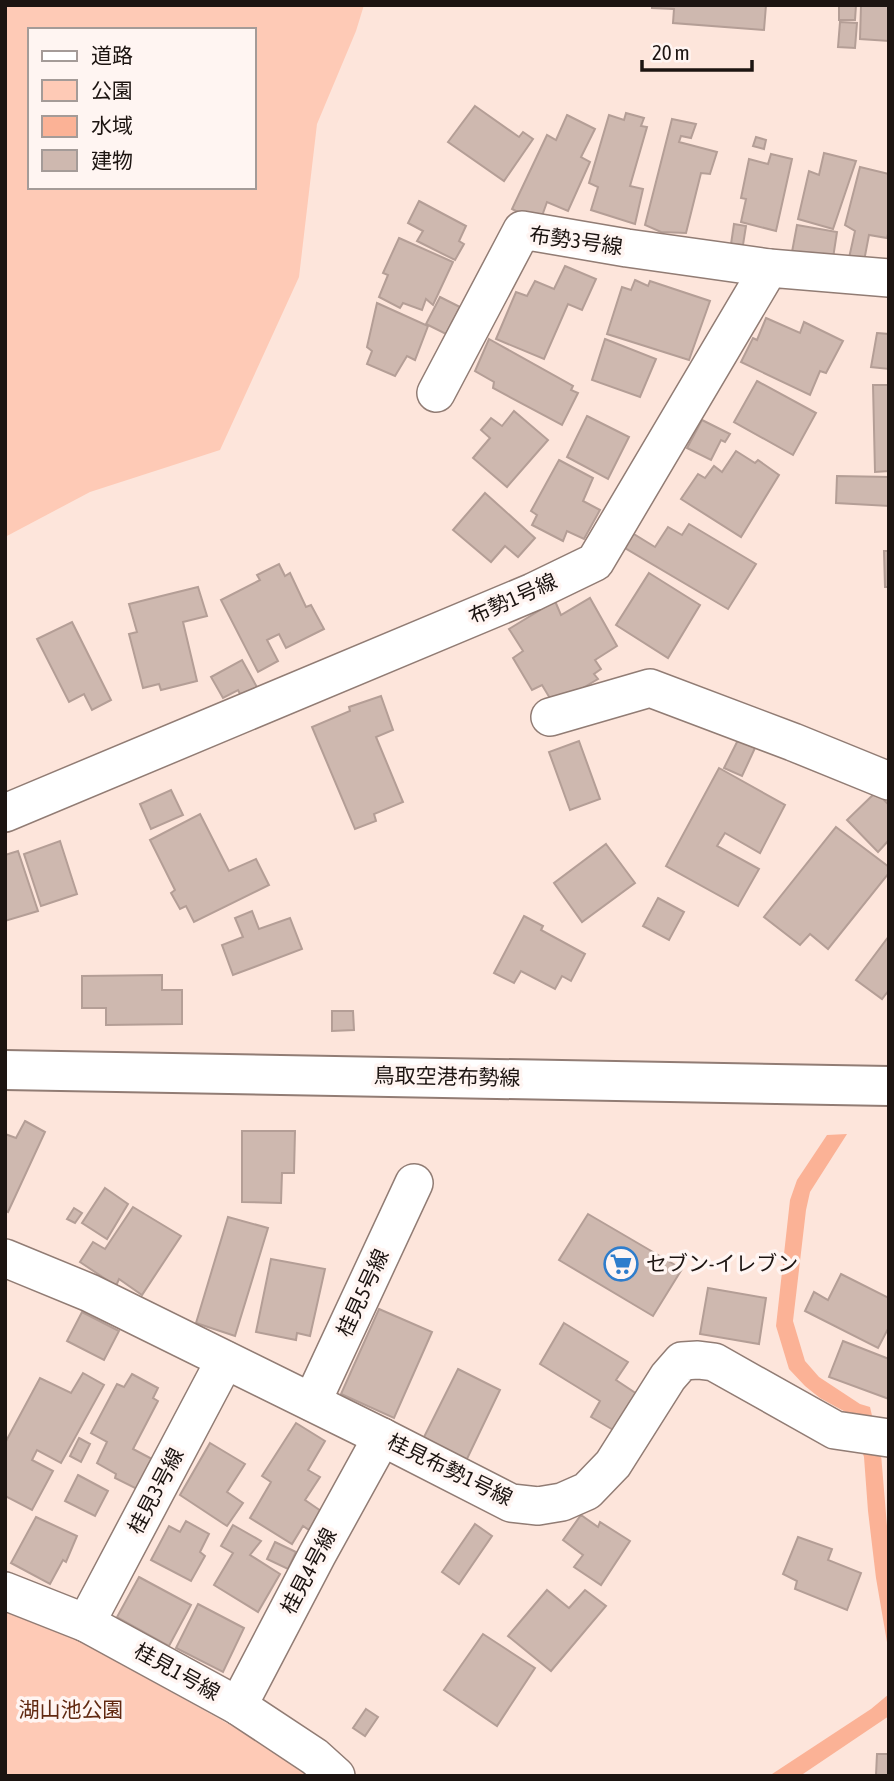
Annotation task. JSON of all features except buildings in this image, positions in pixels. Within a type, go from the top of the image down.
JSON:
[{"type":"main road","name":"鳥取空港布勢線","points":[[5,1070],[889,1086]]},
{"type":"street","name":"布勢3号線","points":[[436,393],[522,230],[769,268]]},
{"type":"street","points":[[769,268],[889,278]]},
{"type":"street","name":"布勢1号線","points":[[5,813],[533,592],[595,562],[769,268]]},
{"type":"street","points":[[550,717],[650,688],[889,781]]},
{"type":"street","name":"桂見5号線","points":[[312,1402],[414,1183]]},
{"type":"street","name":"桂見布勢1号線","points":[[5,1258],[90,1293],[511,1503],[538,1506],[562,1502],[587,1491],[613,1464],[668,1377],[682,1361],[714,1362],[835,1430],[889,1438]]},
{"type":"street","name":"桂見3号線","points":[[86,1623],[225,1360]]},
{"type":"street","name":"桂見4号線","points":[[239,1706],[382,1437]]},
{"type":"street","name":"桂見1号線","points":[[5,1591],[86,1623],[239,1706],[315,1757],[336,1776]]},
{"type":"green space","points":[[5,5],[364,5],[356,31],[317,124],[299,277],[220,450],[90,492],[5,537]]},
{"type":"green space","name":"湖山池公園","points":[[5,1610],[72,1637],[308,1768],[315,1776],[5,1776]]},
{"type":"water","points":[[847,1134],[810,1192],[793,1321],[805,1361],[819,1377],[860,1404],[870,1407],[881,1454],[889,1550],[889,1654],[876,1578],[864,1457],[851,1415],[820,1398],[789,1369],[776,1326],[790,1200],[797,1180],[827,1135]]},
{"type":"water","points":[[889,1694],[889,1716],[800,1776],[769,1776],[871,1709]]},
{"type":"place","name":"セブン-イレブン","points":[[621,1264]]}]
